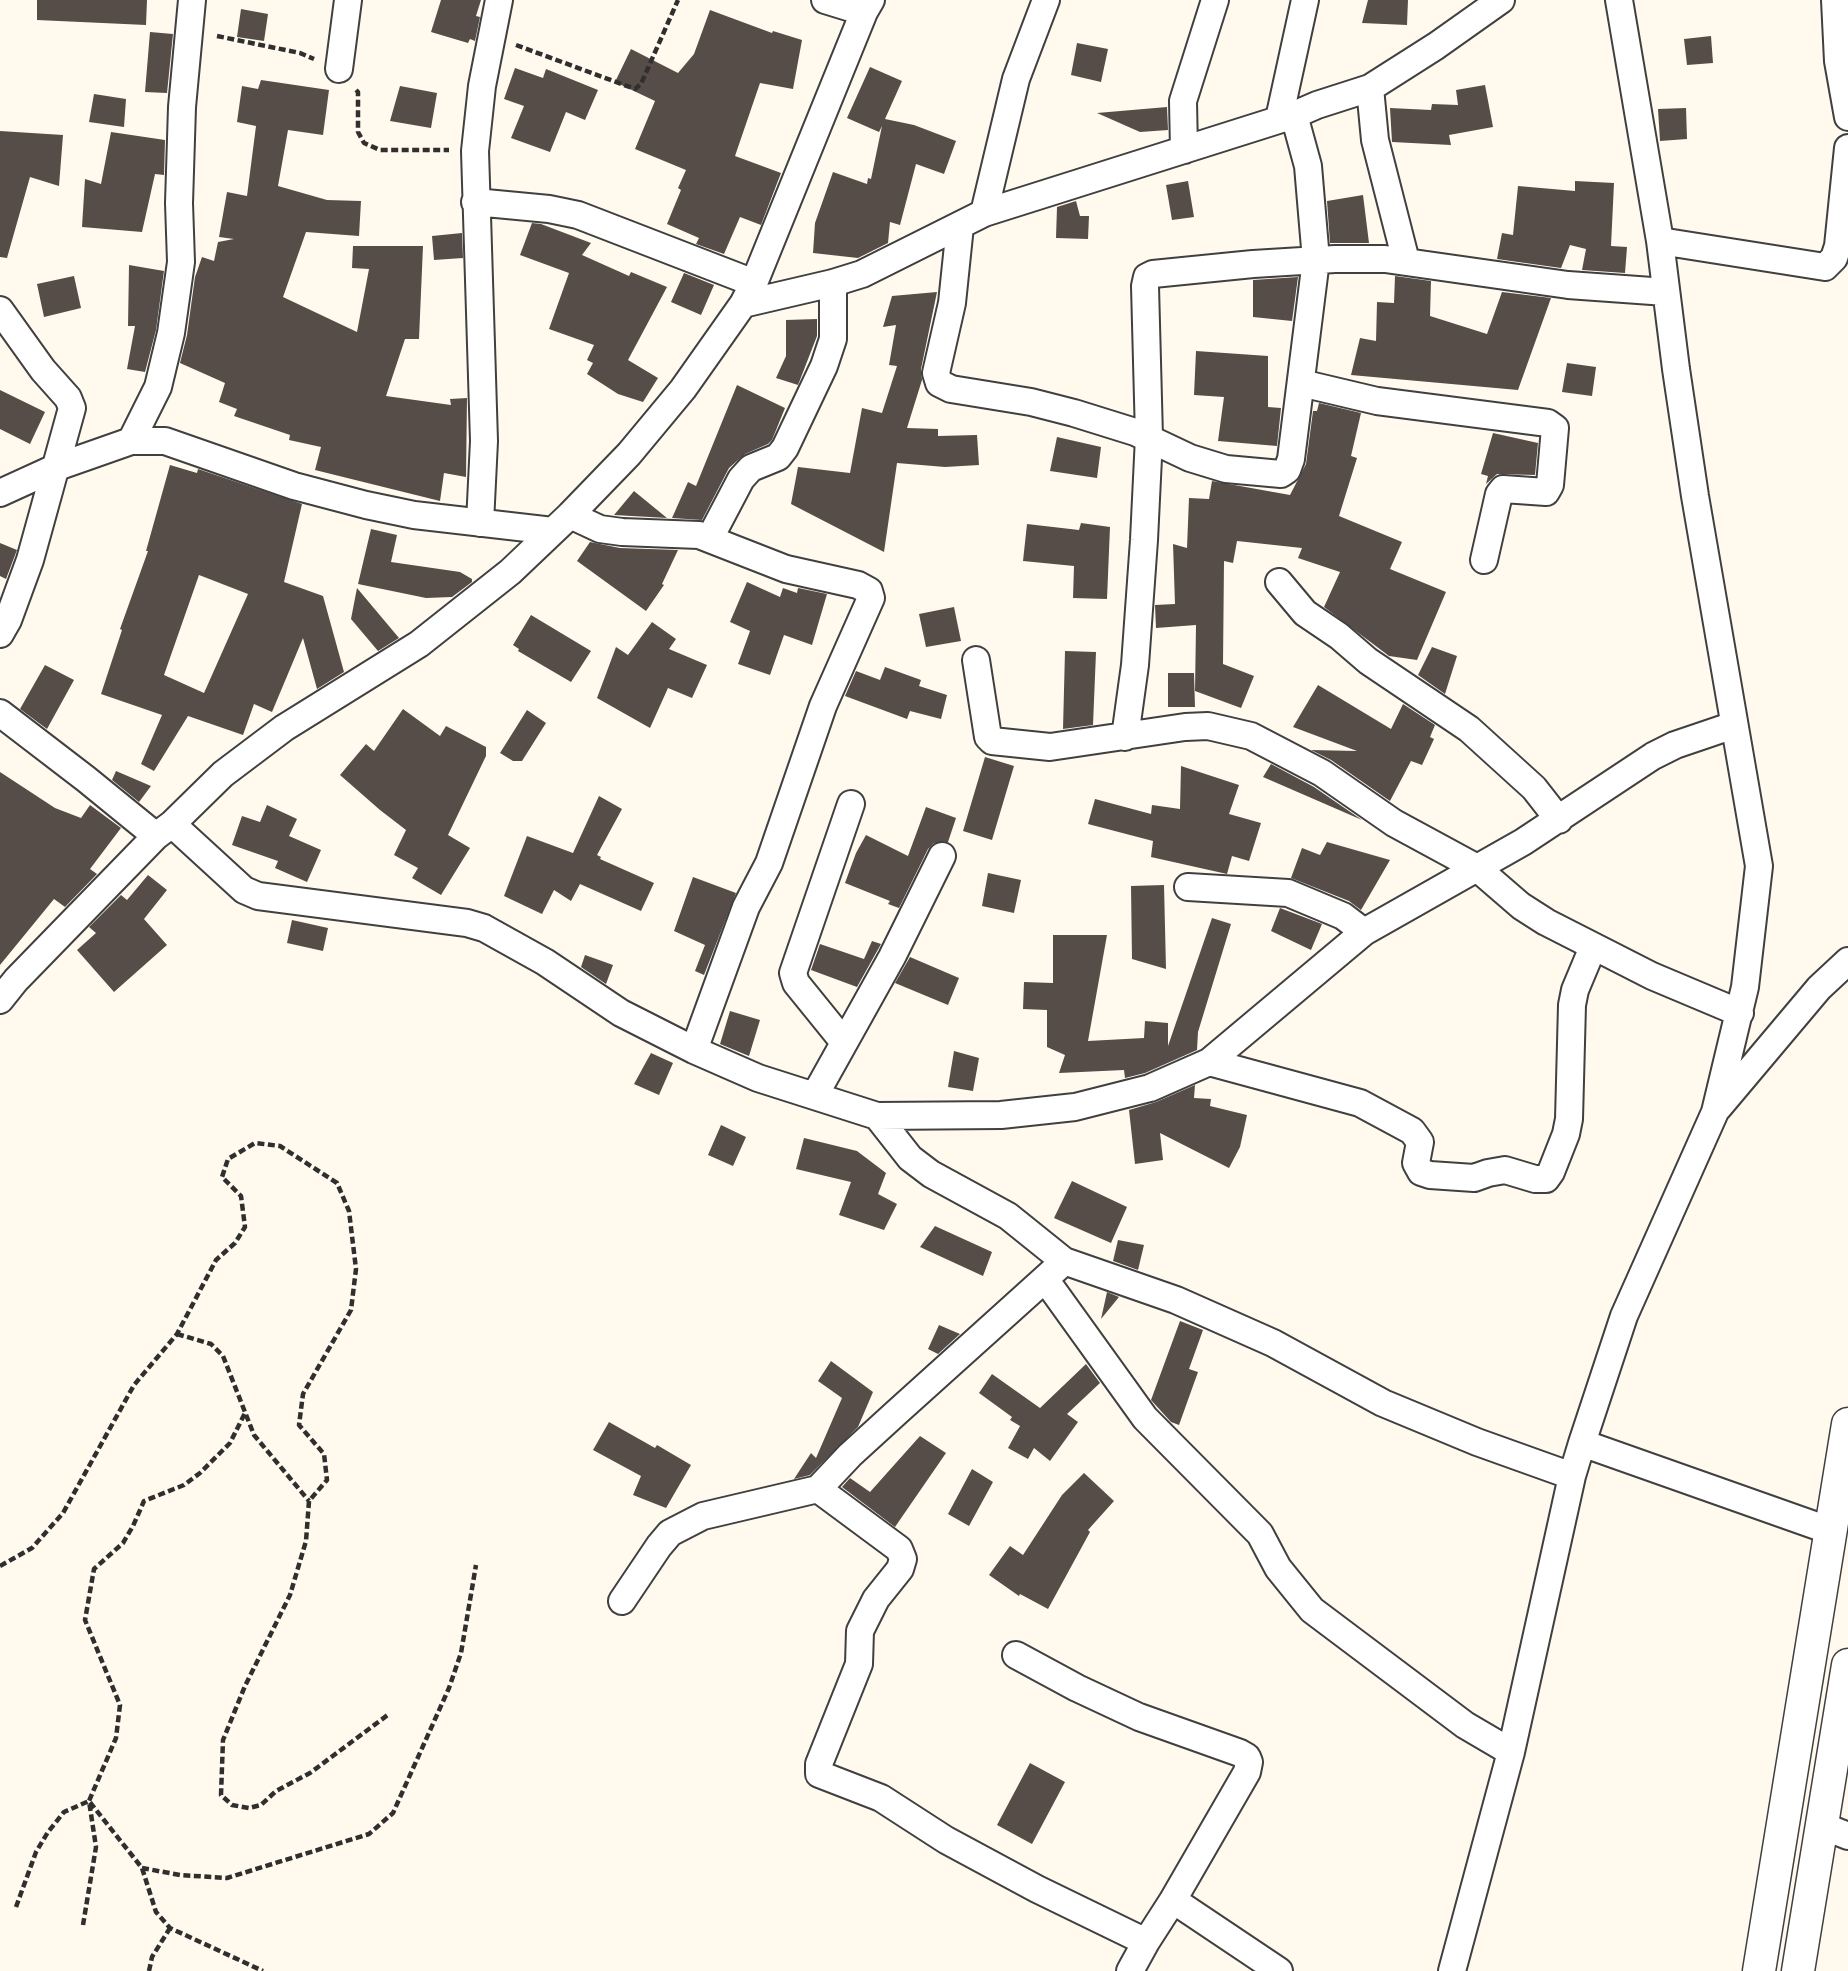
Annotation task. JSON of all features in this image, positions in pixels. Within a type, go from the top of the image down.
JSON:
[{"type":"street","points":[[131,441],[158,387],[171,333],[179,274],[182,107],[192,0]]},
{"type":"street","points":[[339,69],[348,0]]},
{"type":"street","points":[[480,523],[484,441],[475,151],[482,86],[499,0]]},
{"type":"street","points":[[0,999],[164,830],[223,774],[284,728],[419,644],[510,572],[629,454],[683,389],[749,293],[868,6],[825,0]]},
{"type":"street","points":[[984,213],[1016,79],[1046,0]]},
{"type":"street","points":[[1184,150],[1181,113],[1183,101],[1215,0]]},
{"type":"street","points":[[960,226],[952,303],[936,373],[939,383],[951,389],[1031,402],[1074,413],[1149,437],[1190,458],[1226,469],[1280,474],[1287,470],[1291,459],[1316,260],[1308,166],[1287,117],[1306,0]]},
{"type":"street","points":[[475,202],[549,209],[578,215],[749,293],[833,283],[893,260],[984,213],[1370,88],[1501,0]]},
{"type":"street","points":[[1452,1971],[1511,1752],[1572,1476],[1582,1443],[1624,1316],[1715,1112],[1745,986],[1759,866],[1691,470],[1660,241],[1619,0]]},
{"type":"street","points":[[1835,0],[1838,61],[1848,117]]},
{"type":"street","points":[[1370,88],[1375,140],[1406,261]]},
{"type":"street","points":[[1660,241],[1825,267],[1834,258],[1838,246],[1848,148]]},
{"type":"street","points":[[1125,737],[1135,665],[1149,437],[1145,286],[1147,277],[1178,271],[1316,260],[1406,261],[1569,285],[1666,292]]},
{"type":"street","points":[[710,538],[741,479],[751,468],[778,457],[785,448],[824,366],[833,339],[833,283]]},
{"type":"street","points":[[0,310],[43,370],[71,403],[72,408],[30,560],[8,620],[0,634]]},
{"type":"street","points":[[1301,383],[1377,401],[1548,423],[1555,428],[1550,485],[1546,492],[1503,489],[1499,494],[1484,560]]},
{"type":"street","points":[[0,493],[57,467],[131,441],[165,441],[294,486],[366,505],[414,515],[480,523],[561,523],[622,532],[699,535],[786,569],[864,587],[869,591],[871,598],[824,706],[769,863],[746,908],[694,1050]]},
{"type":"street","points":[[1279,582],[1305,613],[1339,636],[1368,661],[1469,729],[1534,788],[1559,820]]},
{"type":"street","points":[[976,660],[988,737],[992,741],[1050,747],[1208,726],[1251,736],[1322,773],[1394,823],[1477,868],[1521,906],[1593,947],[1652,976],[1740,1013]]},
{"type":"street","points":[[0,713],[86,779],[164,830],[244,890],[258,895],[467,923],[484,928],[545,962],[621,1013],[694,1050],[758,1078],[877,1116],[1001,1115],[1075,1107],[1150,1088],[1209,1062],[1364,932],[1559,820],[1653,756],[1675,745],[1734,724]]},
{"type":"street","points":[[843,1041],[796,983],[793,973],[851,804]]},
{"type":"street","points":[[815,1095],[892,957],[942,856]]},
{"type":"street","points":[[1188,887],[1288,893],[1343,916],[1364,932]]},
{"type":"street","points":[[1209,1062],[1360,1103],[1412,1131],[1420,1142],[1416,1163],[1421,1172],[1474,1178],[1505,1170],[1535,1179],[1546,1179],[1566,1135],[1569,1119],[1572,1006],[1575,990],[1593,947]]},
{"type":"street","points":[[1715,1112],[1819,988],[1848,961]]},
{"type":"street","points":[[877,1116],[910,1158],[931,1174],[1008,1216],[1064,1261],[1176,1300],[1273,1343],[1383,1403],[1477,1442],[1572,1476]]},
{"type":"street","points":[[622,1601],[670,1533],[703,1516],[818,1489],[850,1455],[1064,1261]]},
{"type":"street","points":[[1045,1279],[1145,1418],[1260,1534],[1278,1568],[1312,1610],[1465,1725],[1511,1752]]},
{"type":"street","points":[[1759,1971],[1848,1424]]},
{"type":"street","points":[[1582,1443],[1831,1531]]},
{"type":"street","points":[[818,1489],[899,1549],[903,1559],[900,1569],[876,1599],[860,1631],[859,1664],[819,1764],[819,1774],[881,1798],[946,1840],[1037,1889],[1146,1942]]},
{"type":"street","points":[[1016,1655],[1076,1688],[1126,1711],[1240,1753],[1247,1757],[1249,1762],[1247,1772],[1130,1971]]},
{"type":"street","points":[[1798,1971],[1835,1831],[1848,1665]]},
{"type":"street","points":[[1173,1900],[1279,1971]]},
{"type":"path","points":[[491,36],[635,89],[678,0]]},
{"type":"path","points":[[0,1566],[32,1548],[63,1513],[134,1385],[177,1334],[216,1260],[235,1243],[245,1227],[241,1196],[222,1177],[228,1158],[255,1143],[280,1146],[337,1183],[349,1211],[356,1269],[351,1310],[303,1394],[299,1425],[324,1454],[327,1480],[309,1501],[306,1541],[290,1595],[245,1686],[223,1740],[221,1795],[232,1805],[249,1808],[261,1805],[276,1791],[310,1773],[389,1714]]},
{"type":"path","points":[[177,1334],[211,1344],[223,1356],[254,1435],[309,1501]]},
{"type":"path","points":[[83,1925],[96,1847],[89,1801],[116,1738],[120,1705],[85,1620],[94,1569],[123,1543],[144,1501],[184,1485],[200,1473],[230,1443],[245,1413]]},
{"type":"path","points":[[142,1868],[180,1875],[227,1878],[369,1834],[393,1813],[449,1688],[461,1653],[476,1565]]},
{"type":"path","points":[[89,1801],[142,1868],[156,1912],[170,1928],[263,1971]]},
{"type":"path","points":[[16,1907],[36,1852],[48,1832],[64,1812],[89,1801]]},
{"type":"path","points":[[149,1971],[152,1957],[170,1928]]},
{"type":"building","points":[[37,0],[147,0],[146,25],[37,20]]},
{"type":"building","points":[[441,0],[481,0],[476,16],[480,17],[475,41],[470,39],[468,43],[431,32]]},
{"type":"building","points":[[1368,0],[1408,0],[1407,25],[1362,23]]},
{"type":"building","points":[[241,9],[268,14],[264,41],[237,37]]},
{"type":"building","points":[[710,10],[772,33],[773,31],[802,40],[793,89],[760,83],[735,156],[781,173],[761,225],[740,217],[724,254],[696,244],[699,238],[667,224],[686,170],[635,149],[655,101],[615,82],[631,49],[678,73],[694,54]]},
{"type":"building","points":[[150,32],[173,34],[167,93],[145,92]]},
{"type":"building","points":[[1711,36],[1713,63],[1687,65],[1684,39]]},
{"type":"building","points":[[1077,43],[1108,49],[1101,82],[1071,75]]},
{"type":"building","points":[[870,67],[902,81],[885,119],[914,125],[956,141],[944,174],[916,164],[900,225],[890,222],[888,243],[858,258],[813,253],[815,223],[833,172],[867,184],[868,178],[871,179],[882,126],[879,132],[847,118]]},
{"type":"building","points":[[515,68],[543,78],[546,69],[598,90],[585,120],[566,112],[550,152],[511,138],[524,106],[504,99]]},
{"type":"building","points":[[261,80],[329,90],[323,135],[288,130],[278,186],[327,200],[361,201],[359,236],[306,232],[283,297],[357,332],[369,269],[352,268],[353,246],[423,246],[419,339],[405,339],[386,396],[451,405],[450,399],[467,398],[466,477],[444,473],[440,501],[315,470],[321,447],[289,440],[290,435],[234,416],[237,409],[219,402],[225,383],[180,363],[195,277],[202,257],[214,261],[218,242],[234,239],[219,237],[227,192],[247,196],[256,126],[237,122],[242,86],[258,89]]},
{"type":"building","points":[[1485,85],[1493,127],[1449,135],[1451,145],[1392,142],[1390,108],[1431,110],[1432,104],[1458,105],[1456,90]]},
{"type":"building","points":[[400,86],[437,93],[431,128],[390,121]]},
{"type":"building","points":[[94,94],[126,99],[124,127],[89,122]]},
{"type":"building","points":[[1167,107],[1168,130],[1140,132],[1097,113]]},
{"type":"building","points":[[1686,108],[1687,139],[1660,141],[1658,109]]},
{"type":"building","points":[[0,131],[63,135],[59,186],[30,177],[7,258],[0,257]]},
{"type":"building","points":[[111,132],[165,140],[164,175],[155,174],[142,232],[82,227],[85,179],[101,184]]},
{"type":"building","points":[[1188,181],[1194,217],[1172,220],[1166,185]]},
{"type":"building","points":[[1575,181],[1614,183],[1611,246],[1627,247],[1625,273],[1582,270],[1586,249],[1570,245],[1561,268],[1497,259],[1502,233],[1513,235],[1518,186],[1575,191]]},
{"type":"building","points":[[1363,195],[1369,243],[1330,243],[1327,201]]},
{"type":"building","points":[[1076,201],[1080,216],[1089,216],[1088,239],[1056,238],[1057,207]]},
{"type":"building","points":[[532,223],[591,243],[582,255],[629,276],[631,272],[667,287],[628,360],[658,378],[643,402],[618,394],[587,374],[593,363],[587,360],[594,345],[549,329],[569,273],[520,255]]},
{"type":"building","points":[[462,233],[463,258],[434,260],[432,236]]},
{"type":"building","points":[[129,265],[164,271],[156,330],[145,372],[127,369],[135,326],[128,326]]},
{"type":"building","points":[[684,273],[714,285],[701,315],[671,302]]},
{"type":"building","points":[[74,276],[81,308],[44,317],[37,284]]},
{"type":"building","points":[[1395,276],[1431,281],[1430,316],[1487,334],[1502,292],[1551,298],[1518,390],[1351,375],[1360,338],[1376,341],[1377,302],[1394,303]]},
{"type":"building","points":[[1298,277],[1292,321],[1253,317],[1253,280]]},
{"type":"building","points":[[937,292],[921,369],[922,380],[907,428],[938,429],[938,436],[977,435],[979,465],[945,467],[897,463],[884,552],[791,504],[798,467],[850,473],[862,408],[882,413],[897,366],[889,365],[896,325],[883,327],[892,296]]},
{"type":"building","points":[[817,319],[817,336],[798,385],[776,378],[786,356],[786,320]]},
{"type":"building","points":[[1196,351],[1268,356],[1268,407],[1281,408],[1277,446],[1218,441],[1224,397],[1194,395]]},
{"type":"building","points":[[1567,363],[1596,367],[1592,396],[1562,392]]},
{"type":"building","points":[[737,385],[785,408],[772,440],[745,454],[729,468],[702,520],[672,518],[688,482],[696,486]]},
{"type":"building","points":[[0,390],[45,412],[30,444],[0,429]]},
{"type":"building","points":[[1319,403],[1361,413],[1351,456],[1357,458],[1339,516],[1402,542],[1390,569],[1446,592],[1417,660],[1389,656],[1324,607],[1340,572],[1298,558],[1302,548],[1237,541],[1233,563],[1224,561],[1223,664],[1254,676],[1241,708],[1195,691],[1196,625],[1156,628],[1155,605],[1175,604],[1173,544],[1187,548],[1189,498],[1209,499],[1212,481],[1290,495],[1306,464],[1313,411],[1317,411]]},
{"type":"building","points":[[1493,433],[1538,443],[1535,475],[1497,474],[1486,484],[1488,476],[1481,474]]},
{"type":"building","points":[[1057,437],[1101,447],[1097,478],[1050,471]]},
{"type":"building","points":[[170,465],[197,473],[198,469],[302,504],[284,582],[323,596],[344,672],[317,689],[303,638],[272,712],[254,704],[243,735],[188,716],[154,771],[141,764],[162,715],[101,694]],"holes":[[[199,575],[248,594],[204,693],[164,675]]]},
{"type":"building","points":[[634,491],[667,518],[614,515]]},
{"type":"building","points":[[1081,523],[1110,527],[1107,599],[1073,598],[1074,566],[1023,561],[1027,524],[1079,530]]},
{"type":"building","points":[[371,529],[397,535],[391,562],[460,572],[472,579],[472,582],[452,597],[426,598],[358,584]]},
{"type":"building","points":[[590,542],[620,548],[678,550],[662,584],[664,585],[646,611],[577,561]]},
{"type":"building","points":[[0,543],[17,550],[6,579],[0,576]]},
{"type":"building","points":[[747,582],[780,597],[783,588],[797,593],[798,588],[827,594],[812,645],[784,635],[770,675],[738,664],[750,631],[730,622]]},
{"type":"building","points":[[357,588],[399,638],[378,651],[351,619]]},
{"type":"building","points":[[954,607],[961,641],[926,647],[919,614]]},
{"type":"building","points":[[531,615],[591,651],[571,682],[518,651],[513,645]]},
{"type":"building","points":[[652,622],[676,639],[669,649],[707,665],[692,698],[668,688],[650,728],[597,698],[616,647],[628,655]]},
{"type":"building","points":[[1432,647],[1457,656],[1445,694],[1418,675]]},
{"type":"building","points":[[1065,651],[1096,652],[1093,725],[1063,729]]},
{"type":"building","points":[[45,665],[74,680],[47,729],[20,709]]},
{"type":"building","points":[[885,667],[921,680],[919,686],[947,695],[941,719],[910,711],[907,719],[845,696],[856,671],[880,680]]},
{"type":"building","points":[[1168,673],[1194,673],[1195,707],[1168,707]]},
{"type":"building","points":[[1318,685],[1391,729],[1403,704],[1435,725],[1430,737],[1434,739],[1422,765],[1411,761],[1390,801],[1331,760],[1311,750],[1357,751],[1293,727]]},
{"type":"building","points":[[403,709],[440,736],[446,726],[486,747],[486,756],[448,835],[470,848],[441,895],[412,878],[418,868],[394,855],[406,830],[340,775],[366,744],[374,751]]},
{"type":"building","points":[[527,710],[546,723],[522,761],[513,761],[500,753]]},
{"type":"building","points":[[985,757],[1014,766],[992,840],[963,831]]},
{"type":"building","points":[[1271,764],[1314,787],[1362,820],[1263,777]]},
{"type":"building","points":[[1181,766],[1239,785],[1229,814],[1261,823],[1249,861],[1232,856],[1227,874],[1151,857],[1153,841],[1088,824],[1095,799],[1151,814],[1152,805],[1180,809]]},
{"type":"building","points":[[116,771],[151,786],[139,802],[112,780]]},
{"type":"building","points":[[0,772],[55,808],[81,818],[90,805],[121,828],[90,869],[97,874],[65,907],[54,899],[0,965]]},
{"type":"building","points":[[599,796],[622,809],[597,855],[600,859],[654,883],[641,911],[580,884],[571,901],[554,890],[542,914],[504,896],[527,836],[573,853]]},
{"type":"building","points":[[267,805],[297,819],[289,836],[321,850],[307,882],[275,868],[278,861],[232,845],[242,816],[260,822]]},
{"type":"building","points":[[926,807],[956,818],[948,842],[934,843],[928,849],[899,908],[888,904],[890,901],[845,883],[866,835],[908,856]]},
{"type":"building","points":[[1327,842],[1390,860],[1361,910],[1349,901],[1291,878],[1302,848],[1320,855]]},
{"type":"building","points":[[988,873],[1021,880],[1014,913],[982,906]]},
{"type":"building","points":[[148,875],[167,890],[144,919],[167,945],[114,992],[77,950],[96,933],[89,927],[121,895],[127,900]]},
{"type":"building","points":[[693,877],[736,893],[704,975],[695,971],[705,945],[674,931]]},
{"type":"building","points":[[1164,885],[1166,969],[1132,959],[1131,886]]},
{"type":"building","points":[[1280,908],[1322,924],[1311,950],[1271,931]]},
{"type":"building","points":[[1212,918],[1231,924],[1198,1032],[1197,1050],[1145,1073],[1125,1078],[1124,1070],[1059,1073],[1065,1055],[1047,1047],[1047,1010],[1023,1009],[1024,982],[1053,983],[1053,935],[1107,935],[1088,1041],[1144,1038],[1145,1021],[1168,1023],[1168,1046]]},
{"type":"building","points":[[292,920],[328,928],[323,951],[287,943]]},
{"type":"building","points":[[872,941],[881,944],[857,987],[811,970],[820,944],[864,959]]},
{"type":"building","points":[[585,955],[613,965],[606,984],[581,967]]},
{"type":"building","points":[[910,957],[959,978],[948,1005],[895,983]]},
{"type":"building","points":[[730,1011],[760,1020],[749,1056],[720,1044]]},
{"type":"building","points":[[954,1051],[979,1058],[973,1091],[948,1087]]},
{"type":"building","points":[[651,1053],[673,1063],[659,1095],[634,1084]]},
{"type":"building","points":[[1195,1085],[1194,1098],[1211,1099],[1210,1106],[1247,1115],[1240,1147],[1229,1168],[1160,1133],[1163,1160],[1135,1164],[1129,1110]]},
{"type":"building","points":[[721,1125],[746,1137],[733,1166],[708,1155]]},
{"type":"building","points":[[804,1138],[857,1151],[886,1173],[878,1194],[897,1204],[884,1230],[839,1215],[851,1182],[796,1169]]},
{"type":"building","points":[[1072,1181],[1127,1207],[1111,1243],[1054,1218]]},
{"type":"building","points":[[935,1226],[992,1252],[983,1276],[920,1247]]},
{"type":"building","points":[[1118,1240],[1144,1245],[1138,1270],[1113,1261]]},
{"type":"building","points":[[1107,1292],[1119,1297],[1101,1319]]},
{"type":"building","points":[[1180,1321],[1203,1330],[1189,1369],[1198,1372],[1179,1425],[1171,1422],[1151,1400]]},
{"type":"building","points":[[939,1325],[960,1334],[938,1354],[928,1349]]},
{"type":"building","points":[[831,1361],[873,1392],[858,1427],[810,1475],[794,1479],[811,1453],[816,1458],[842,1398],[818,1381]]},
{"type":"building","points":[[1086,1364],[1100,1383],[1067,1414],[1078,1422],[1050,1461],[1034,1448],[1028,1459],[1008,1448],[1020,1426],[979,1393],[992,1374],[1040,1408]]},
{"type":"building","points":[[609,1422],[691,1465],[666,1508],[633,1495],[641,1476],[593,1450]]},
{"type":"building","points":[[920,1436],[946,1453],[895,1527],[842,1487],[850,1478],[870,1492]]},
{"type":"building","points":[[972,1469],[993,1482],[969,1526],[948,1514]]},
{"type":"building","points":[[1084,1473],[1114,1501],[1088,1530],[1090,1532],[1048,1609],[1020,1594],[1019,1596],[989,1575],[1010,1546],[1023,1555],[1062,1495]]},
{"type":"building","points":[[1030,1763],[1065,1782],[1032,1844],[997,1825]]}]
